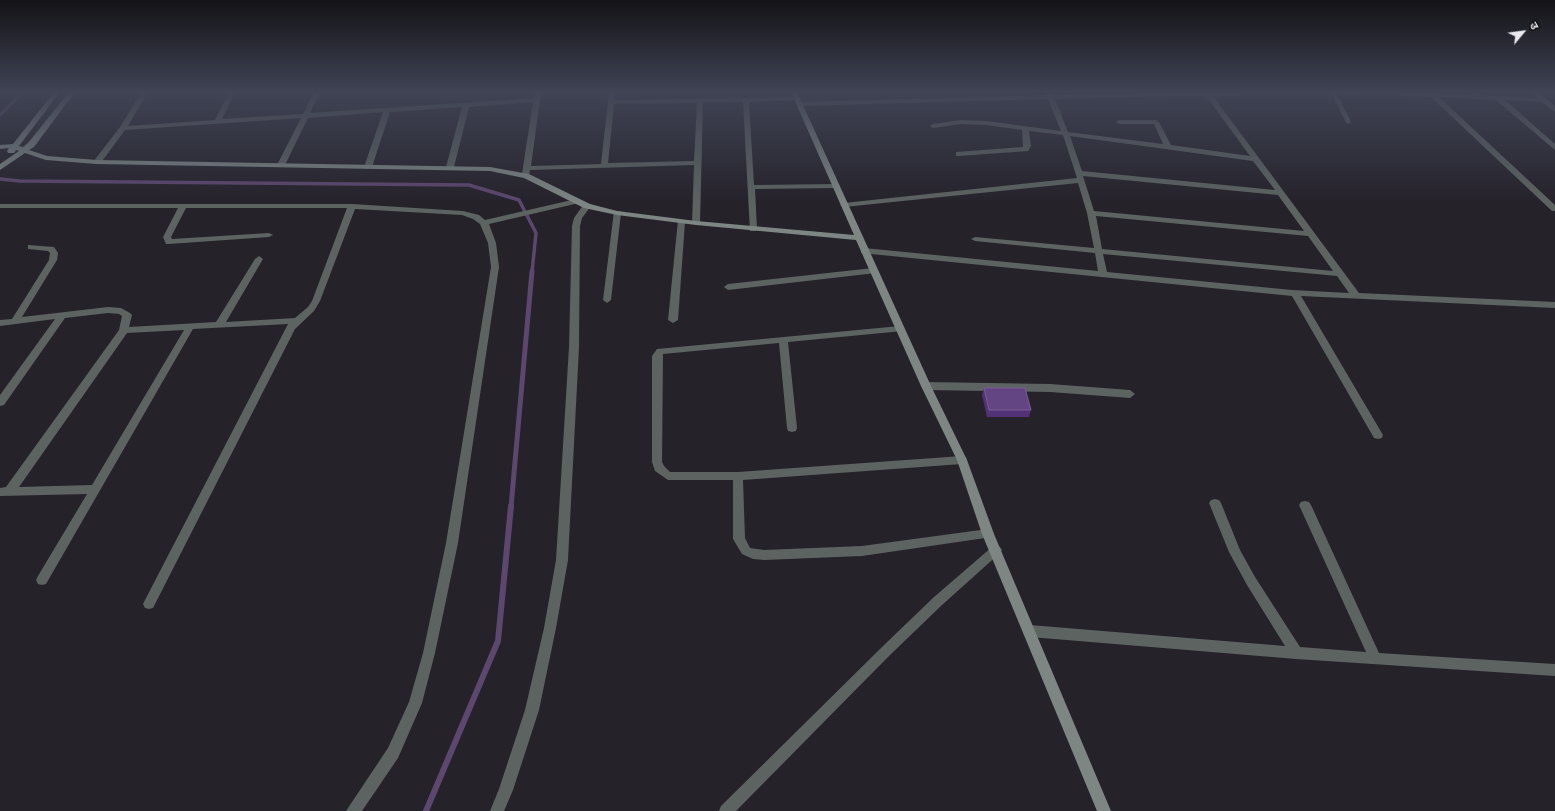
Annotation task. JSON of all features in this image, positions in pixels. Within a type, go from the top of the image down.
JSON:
[{"type":"main road","points":[[6,162],[14,146],[27,130]]},
{"type":"main road","points":[[0,168],[24,150],[43,130]]},
{"type":"main road","points":[[810,130],[900,330],[962,460],[988,534],[1030,631],[1104,811]]},
{"type":"main road","points":[[0,148],[14,146],[46,158],[97,162],[450,167],[526,172],[587,206],[617,213],[696,224],[859,238]]},
{"type":"street","points":[[97,162],[122,130]]},
{"type":"street","points":[[281,165],[299,130]]},
{"type":"street","points":[[368,167],[380,130]]},
{"type":"street","points":[[450,167],[460,130]]},
{"type":"street","points":[[532,130],[526,172],[604,166],[698,163]]},
{"type":"street","points":[[604,166],[607,130]]},
{"type":"street","points":[[696,224],[699,130]]},
{"type":"street","points":[[748,130],[753,229]]},
{"type":"street","points":[[959,154],[1025,149],[1027,146],[1025,130]]},
{"type":"street","points":[[1031,130],[1256,158]]},
{"type":"street","points":[[1064,130],[1091,213],[1103,275]]},
{"type":"street","points":[[1160,130],[1168,147]]},
{"type":"street","points":[[1235,130],[1357,296]]},
{"type":"street","points":[[1470,130],[1555,209]]},
{"type":"street","points":[[1534,130],[1555,148]]},
{"type":"street","points":[[844,206],[1080,176],[1282,193]]},
{"type":"street","points":[[751,187],[836,186]]},
{"type":"street","points":[[484,223],[576,201]]},
{"type":"street","points":[[0,206],[352,206],[462,213],[476,217],[484,223],[495,254],[495,267],[452,543],[429,653],[415,703],[393,753],[353,811]]},
{"type":"street","points":[[183,206],[166,237],[169,242],[269,235]]},
{"type":"street","points":[[149,604],[287,335],[296,322],[311,309],[316,300],[352,206]]},
{"type":"street","points":[[496,811],[506,790],[532,710],[550,628],[562,560],[574,347],[576,226],[578,218],[587,206]]},
{"type":"street","points":[[607,300],[617,213]]},
{"type":"street","points":[[1091,213],[1311,234]]},
{"type":"street","points":[[673,320],[682,222]]},
{"type":"street","points":[[975,239],[1341,274]]},
{"type":"street","points":[[15,321],[53,260],[54,253],[51,249],[31,247]]},
{"type":"street","points":[[864,251],[1295,293],[1555,305]]},
{"type":"street","points":[[219,325],[259,259]]},
{"type":"street","points":[[728,287],[873,271]]},
{"type":"street","points":[[1295,293],[1378,435]]},
{"type":"street","points":[[0,323],[108,310],[121,311],[127,315],[124,330],[5,492]]},
{"type":"street","points":[[0,402],[63,315]]},
{"type":"street","points":[[124,330],[296,322]]},
{"type":"street","points":[[42,580],[190,327]]},
{"type":"street","points":[[900,330],[667,350],[658,353],[657,462],[659,468],[668,476],[738,476],[962,460]]},
{"type":"street","points":[[782,340],[792,428]]},
{"type":"street","points":[[926,386],[1050,388],[1130,394]]},
{"type":"street","points":[[738,476],[739,539],[746,551],[753,554],[764,555],[862,551],[988,534]]},
{"type":"street","points":[[5,492],[95,489]]},
{"type":"street","points":[[1215,502],[1235,552],[1251,581],[1296,653]]},
{"type":"street","points":[[1305,505],[1376,658]]},
{"type":"street","points":[[726,811],[885,652],[996,550]]},
{"type":"street","points":[[1030,631],[1296,653],[1555,670]]},
{"type":"building","points":[[984,388],[1025,388],[1031,410],[989,410]]},
{"type":"waterway","points":[[0,179],[20,181],[469,185],[519,200],[536,233],[532,272]]},
{"type":"waterway","points":[[511,507],[532,271]]},
{"type":"waterway","points":[[426,811],[498,641],[511,506]]}]
